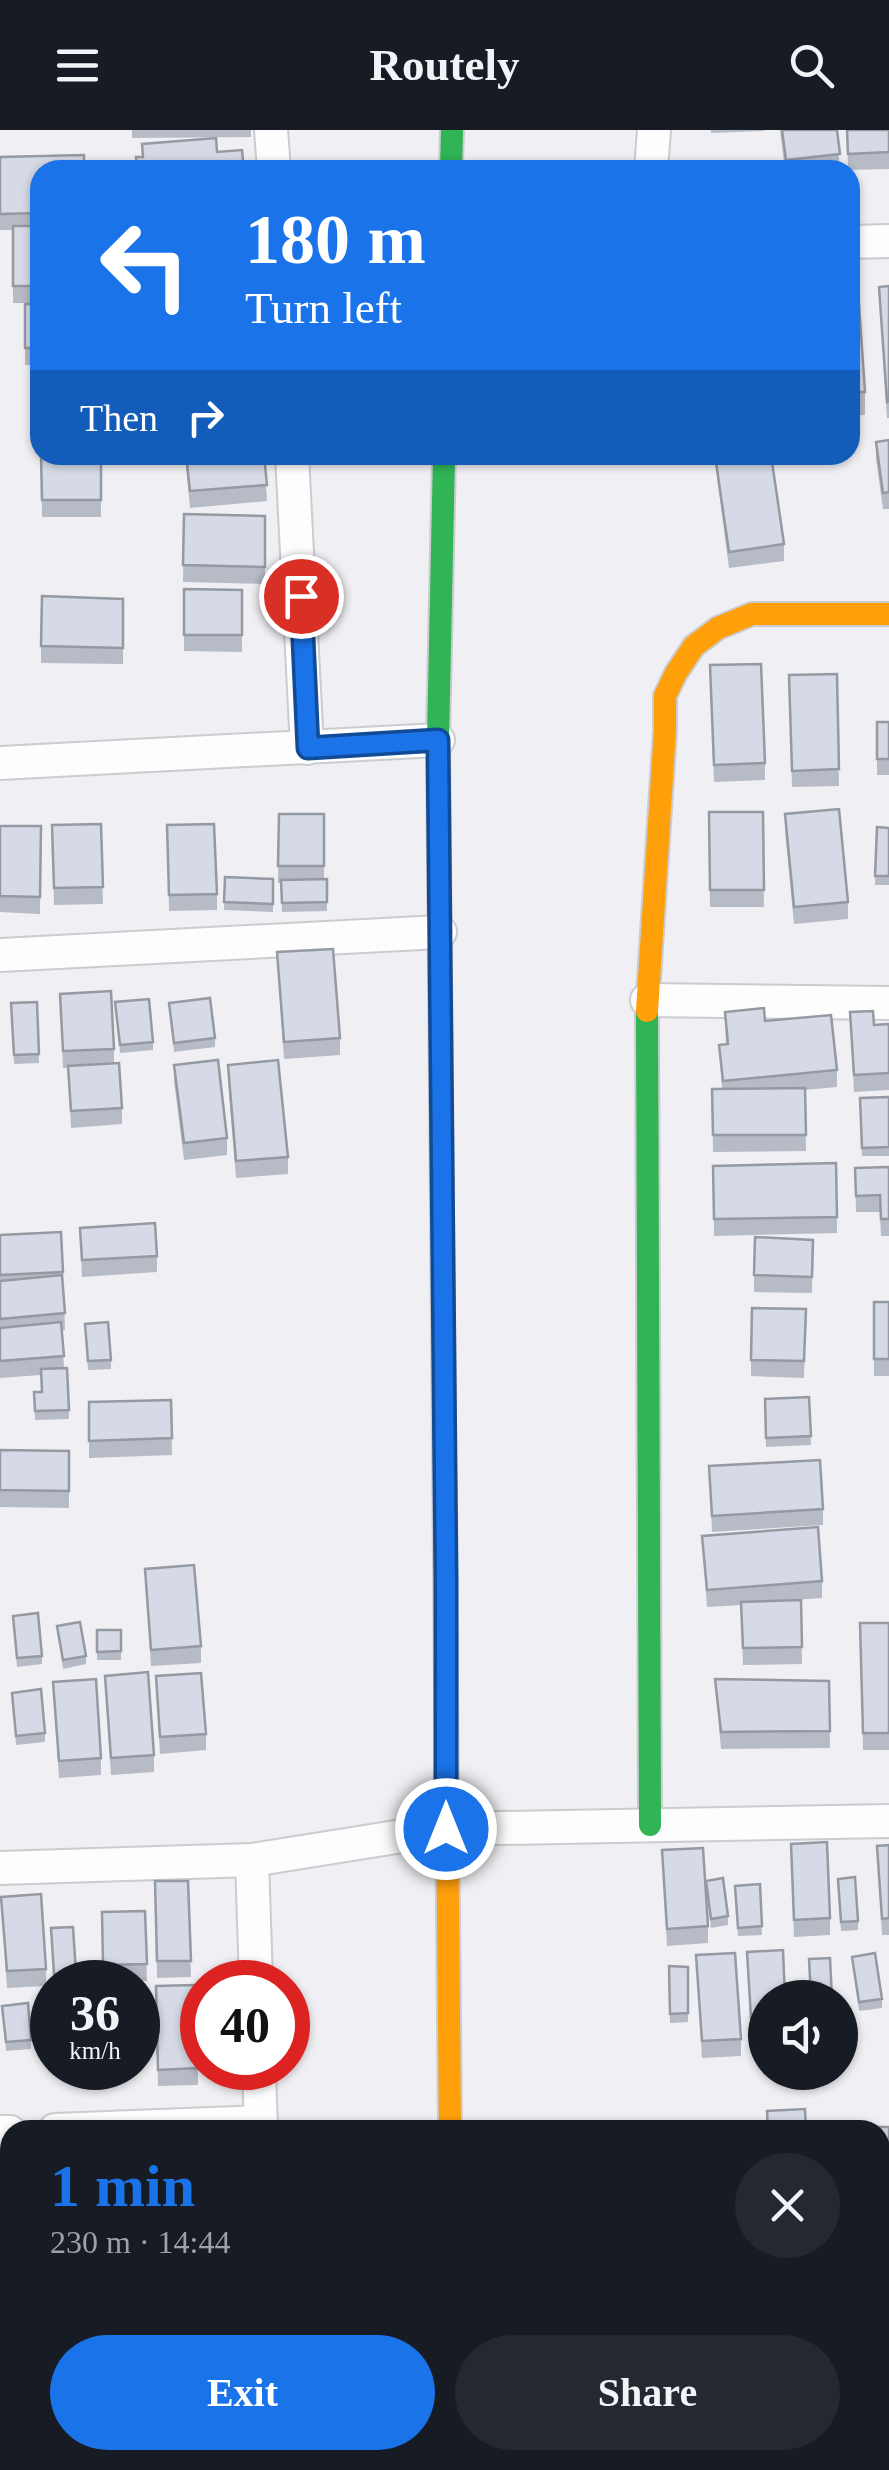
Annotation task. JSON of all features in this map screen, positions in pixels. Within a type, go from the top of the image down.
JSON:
[{"type":"street","points":[[271,130],[273,160]]},
{"type":"street","points":[[451,160],[452,130]]},
{"type":"street","points":[[652,160],[654,130]]},
{"type":"street","points":[[860,242],[889,241]]},
{"type":"street","points":[[293,465],[308,748]]},
{"type":"street","points":[[444,465],[438,740],[450,2120]]},
{"type":"street","points":[[650,1825],[647,1000],[666,730],[665,696],[694,646],[718,628],[752,614],[889,614]]},
{"type":"street","points":[[0,764],[438,740]]},
{"type":"street","points":[[0,956],[440,932]]},
{"type":"street","points":[[647,1000],[889,1002]]},
{"type":"street","points":[[0,1868],[252,1860],[446,1829],[889,1821]]},
{"type":"street","points":[[252,1860],[255,1960]]},
{"type":"street","points":[[260,2090],[261,2120]]},
{"type":"building","points":[[782,130],[837,130],[840,154],[786,160]]},
{"type":"building","points":[[847,130],[889,130],[889,152],[848,154]]},
{"type":"building","points":[[216,138],[217,152],[242,150],[243,160],[136,160],[143,157],[142,144]]},
{"type":"building","points":[[84,155],[84,160],[30,160],[30,213],[0,214],[0,157]]},
{"type":"building","points":[[13,226],[30,226],[30,286],[13,286]]},
{"type":"building","points":[[889,286],[889,401],[887,402],[879,287]]},
{"type":"building","points":[[25,304],[30,304],[30,348],[25,348]]},
{"type":"building","points":[[860,319],[865,392],[860,392]]},
{"type":"building","points":[[889,440],[889,492],[883,493],[876,442]]},
{"type":"building","points":[[41,465],[101,465],[101,500],[42,500]]},
{"type":"building","points":[[187,465],[265,465],[267,485],[190,491]]},
{"type":"building","points":[[716,465],[772,465],[784,544],[729,552]]},
{"type":"building","points":[[184,514],[265,516],[265,567],[183,565]]},
{"type":"building","points":[[184,589],[242,590],[242,635],[184,635]]},
{"type":"building","points":[[42,596],[123,599],[123,648],[41,646]]},
{"type":"building","points":[[761,664],[765,763],[714,765],[710,665]]},
{"type":"building","points":[[837,674],[839,769],[792,771],[789,675]]},
{"type":"building","points":[[877,722],[889,722],[889,759],[877,759]]},
{"type":"building","points":[[839,809],[848,902],[794,907],[785,814]]},
{"type":"building","points":[[709,812],[763,812],[764,890],[710,890]]},
{"type":"building","points":[[279,814],[324,814],[324,866],[278,866]]},
{"type":"building","points":[[101,824],[103,887],[54,888],[52,825]]},
{"type":"building","points":[[214,824],[217,894],[169,895],[167,825]]},
{"type":"building","points":[[0,826],[41,826],[40,897],[0,896]]},
{"type":"building","points":[[877,827],[889,828],[889,876],[875,876]]},
{"type":"building","points":[[225,877],[273,879],[273,904],[224,902]]},
{"type":"building","points":[[327,879],[327,902],[282,903],[281,880]]},
{"type":"building","points":[[333,949],[340,1038],[284,1042],[277,952]]},
{"type":"building","points":[[111,991],[114,1049],[63,1051],[60,994]]},
{"type":"building","points":[[210,998],[215,1038],[174,1043],[169,1003]]},
{"type":"building","points":[[149,999],[153,1042],[120,1045],[115,1002]]},
{"type":"building","points":[[37,1002],[39,1054],[14,1055],[11,1003]]},
{"type":"building","points":[[764,1008],[765,1021],[831,1015],[837,1070],[723,1081],[719,1045],[728,1044],[725,1012]]},
{"type":"building","points":[[873,1011],[874,1025],[889,1024],[889,1073],[854,1075],[850,1012]]},
{"type":"building","points":[[218,1060],[227,1138],[184,1143],[174,1065]]},
{"type":"building","points":[[278,1060],[288,1157],[236,1161],[228,1065]]},
{"type":"building","points":[[119,1063],[122,1108],[71,1111],[68,1066]]},
{"type":"building","points":[[805,1088],[806,1135],[713,1135],[712,1089]]},
{"type":"building","points":[[889,1097],[889,1147],[862,1148],[860,1098]]},
{"type":"building","points":[[836,1163],[837,1217],[714,1219],[713,1166]]},
{"type":"building","points":[[889,1167],[889,1219],[881,1219],[880,1195],[856,1196],[855,1168]]},
{"type":"building","points":[[155,1223],[157,1256],[82,1260],[80,1228]]},
{"type":"building","points":[[61,1232],[63,1272],[0,1275],[0,1235]]},
{"type":"building","points":[[755,1237],[813,1240],[812,1277],[754,1275]]},
{"type":"building","points":[[62,1275],[65,1313],[0,1319],[0,1281]]},
{"type":"building","points":[[874,1302],[889,1302],[889,1359],[874,1359]]},
{"type":"building","points":[[752,1308],[806,1309],[804,1361],[751,1360]]},
{"type":"building","points":[[61,1322],[64,1356],[0,1361],[0,1328]]},
{"type":"building","points":[[108,1322],[111,1360],[88,1361],[85,1324]]},
{"type":"building","points":[[67,1368],[69,1410],[35,1411],[34,1392],[42,1392],[41,1369]]},
{"type":"building","points":[[809,1397],[811,1436],[766,1438],[765,1399]]},
{"type":"building","points":[[171,1400],[172,1438],[89,1441],[89,1402]]},
{"type":"building","points":[[0,1450],[69,1451],[69,1491],[0,1490]]},
{"type":"building","points":[[820,1460],[823,1509],[712,1516],[709,1466]]},
{"type":"building","points":[[818,1527],[822,1581],[707,1590],[702,1536]]},
{"type":"building","points":[[194,1565],[201,1646],[151,1650],[145,1569]]},
{"type":"building","points":[[801,1600],[802,1647],[743,1648],[741,1602]]},
{"type":"building","points":[[38,1613],[42,1656],[17,1658],[13,1616]]},
{"type":"building","points":[[80,1622],[86,1656],[63,1660],[57,1626]]},
{"type":"building","points":[[860,1623],[889,1623],[889,1733],[863,1733]]},
{"type":"building","points":[[97,1630],[121,1630],[121,1651],[97,1652]]},
{"type":"building","points":[[148,1672],[154,1755],[111,1758],[105,1676]]},
{"type":"building","points":[[201,1673],[206,1734],[160,1737],[156,1676]]},
{"type":"building","points":[[96,1679],[101,1758],[59,1761],[53,1682]]},
{"type":"building","points":[[715,1679],[829,1681],[830,1731],[721,1732]]},
{"type":"building","points":[[41,1689],[45,1733],[16,1736],[12,1693]]},
{"type":"building","points":[[827,1842],[830,1918],[794,1920],[791,1844]]},
{"type":"building","points":[[889,1845],[889,1918],[882,1919],[877,1846]]},
{"type":"building","points":[[703,1848],[708,1926],[667,1929],[662,1850]]},
{"type":"building","points":[[855,1877],[858,1921],[841,1922],[838,1879]]},
{"type":"building","points":[[723,1878],[728,1916],[711,1919],[706,1881]]},
{"type":"building","points":[[155,1881],[188,1881],[191,1960],[157,1960]]},
{"type":"building","points":[[760,1884],[762,1926],[738,1928],[735,1886]]},
{"type":"building","points":[[41,1894],[45,1960],[30,1960],[30,1970],[7,1971],[1,1897]]},
{"type":"building","points":[[145,1911],[147,1960],[103,1960],[102,1912]]},
{"type":"building","points":[[73,1927],[75,1960],[53,1960],[51,1928]]},
{"type":"building","points":[[783,1950],[784,1980],[749,1980],[747,1952]]},
{"type":"building","points":[[735,1953],[741,2039],[702,2041],[696,1955]]},
{"type":"building","points":[[875,1953],[882,1999],[859,2002],[852,1957]]},
{"type":"building","points":[[830,1958],[831,1980],[810,1980],[809,1959]]},
{"type":"building","points":[[669,1966],[688,1967],[688,2013],[670,2014]]},
{"type":"building","points":[[180,1985],[180,2069],[160,2070],[160,1986]]},
{"type":"building","points":[[28,2003],[30,2040],[6,2042],[2,2006]]},
{"type":"building","points":[[805,2109],[806,2120],[767,2120],[767,2111]]},
{"type":"traffic: fast","points":[[451,160],[452,130]]},
{"type":"traffic: fast","points":[[444,465],[438,740],[447,1802]]},
{"type":"traffic: fast","points":[[647,1011],[650,1825]]},
{"type":"traffic: slow","points":[[647,1011],[665,696],[676,673],[694,646],[718,628],[752,614],[889,614]]},
{"type":"traffic: slow","points":[[447,1802],[450,2120]]},
{"type":"route","points":[[301,596],[308,748],[438,740],[446,1829]]}]
